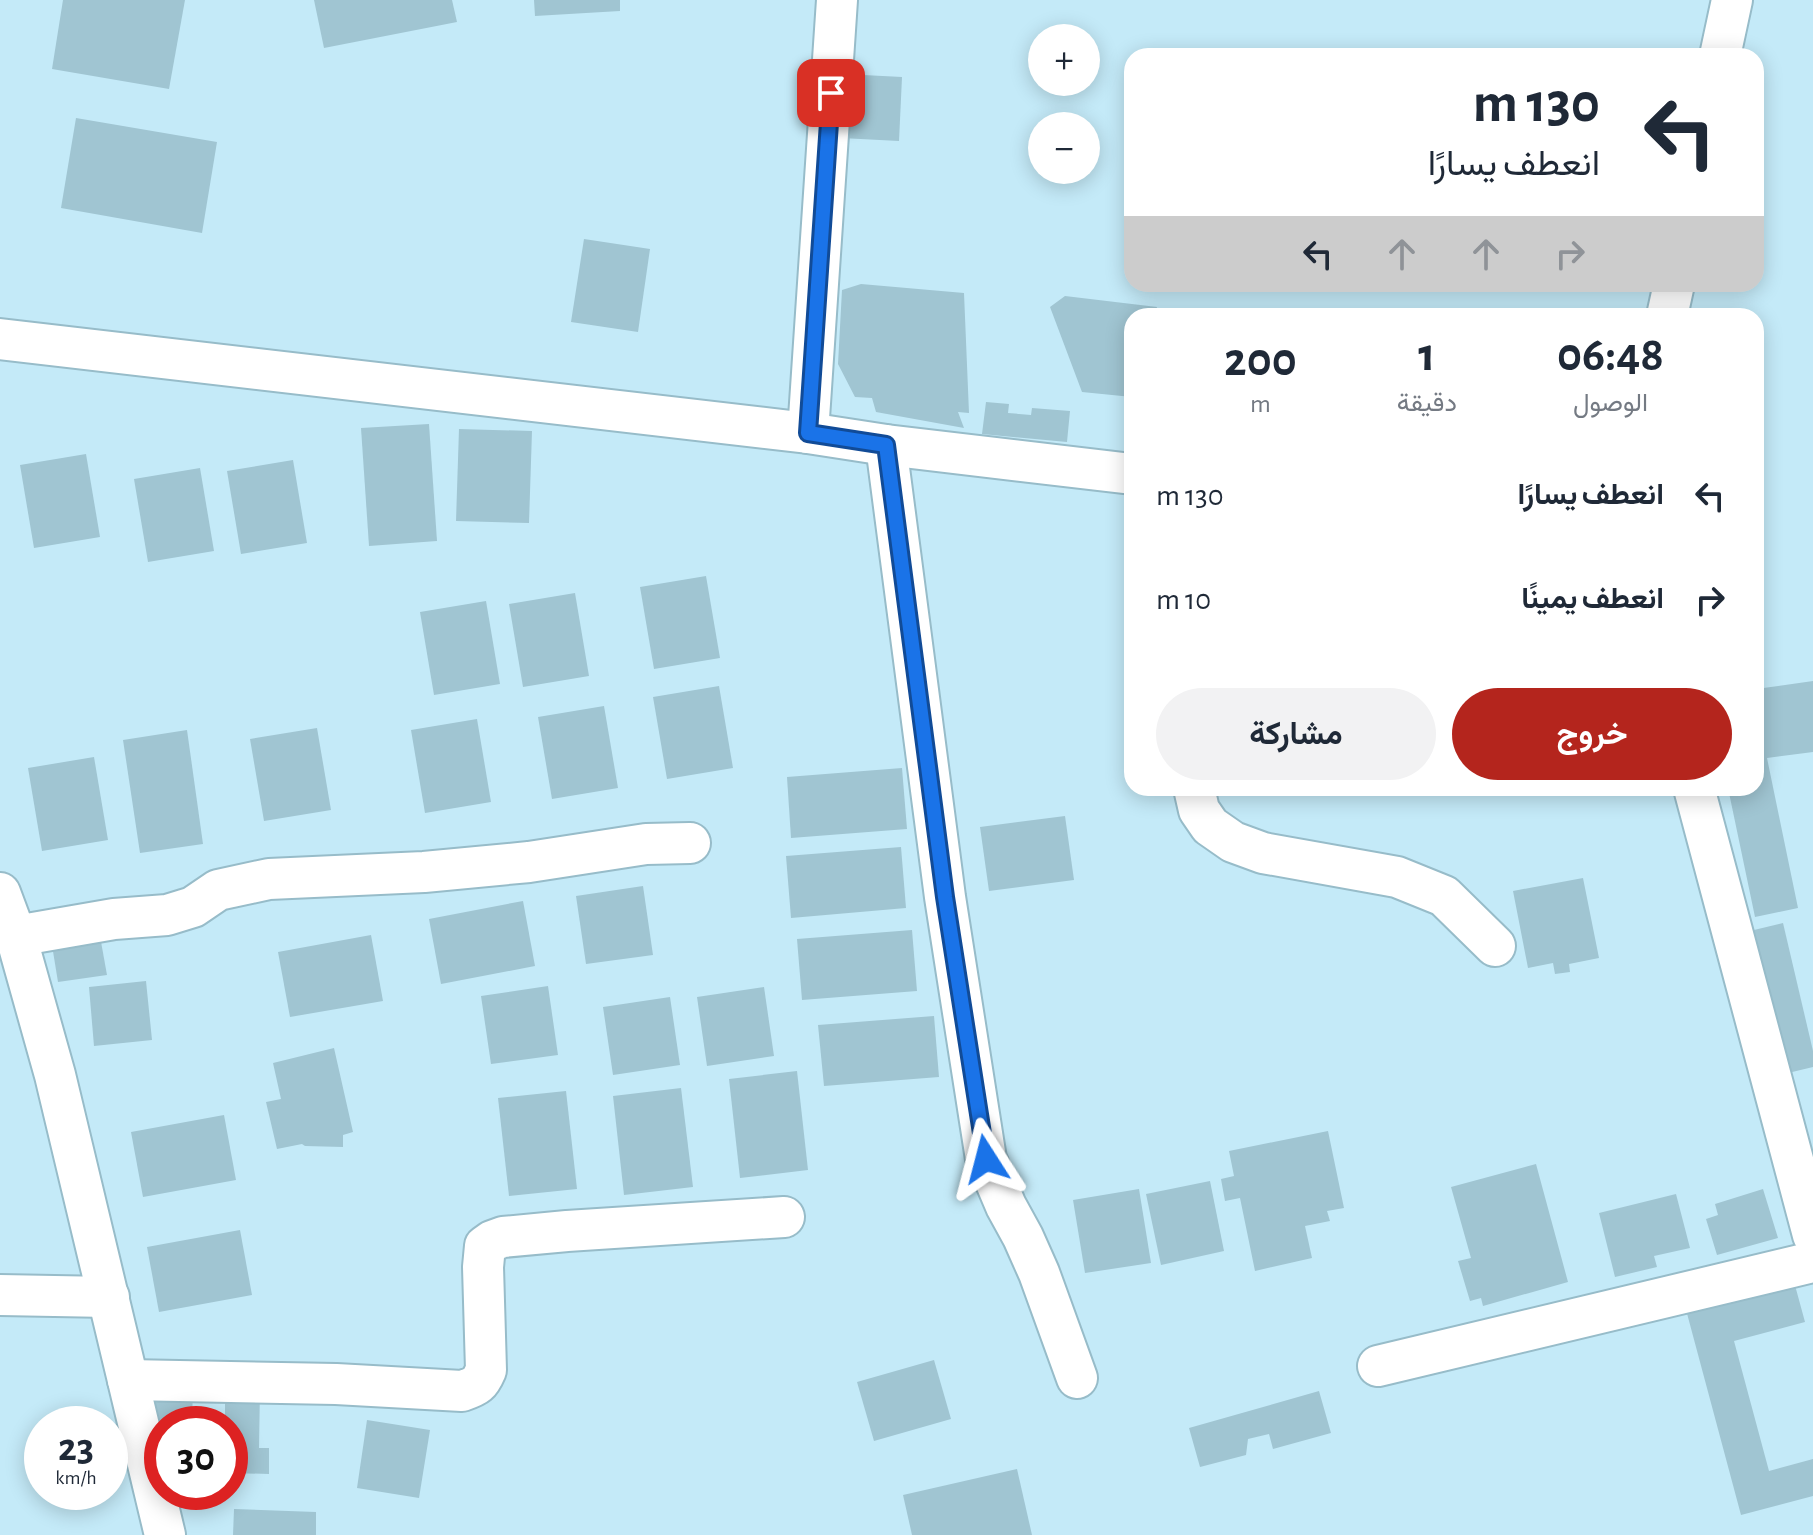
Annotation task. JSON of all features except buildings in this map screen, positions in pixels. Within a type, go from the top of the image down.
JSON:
[{"type":"street","points":[[808,433],[837,0]]},
{"type":"street","points":[[1722,48],[1732,0]]},
{"type":"street","points":[[0,339],[1124,473]]},
{"type":"street","points":[[886,445],[943,882],[986,1159],[1039,1273],[1077,1378]]},
{"type":"street","points":[[1196,796],[1199,810],[1210,826],[1233,842],[1263,853],[1397,877],[1444,896],[1495,946]]},
{"type":"street","points":[[1696,796],[1813,1235]]},
{"type":"street","points":[[16,936],[114,919],[167,915],[193,907],[218,890],[269,879],[424,872],[529,862],[646,844],[690,843]]},
{"type":"street","points":[[0,893],[16,936],[55,1075],[165,1535]]},
{"type":"street","points":[[128,1380],[336,1384],[462,1391],[481,1382],[486,1370],[483,1267],[485,1246],[492,1241],[503,1237],[567,1231],[784,1217]]},
{"type":"street","points":[[1378,1366],[1813,1262]]},
{"type":"street","points":[[0,1295],[109,1297]]},
{"type":"route","points":[[831,93],[808,433],[886,445],[945,897],[986,1159]]}]
